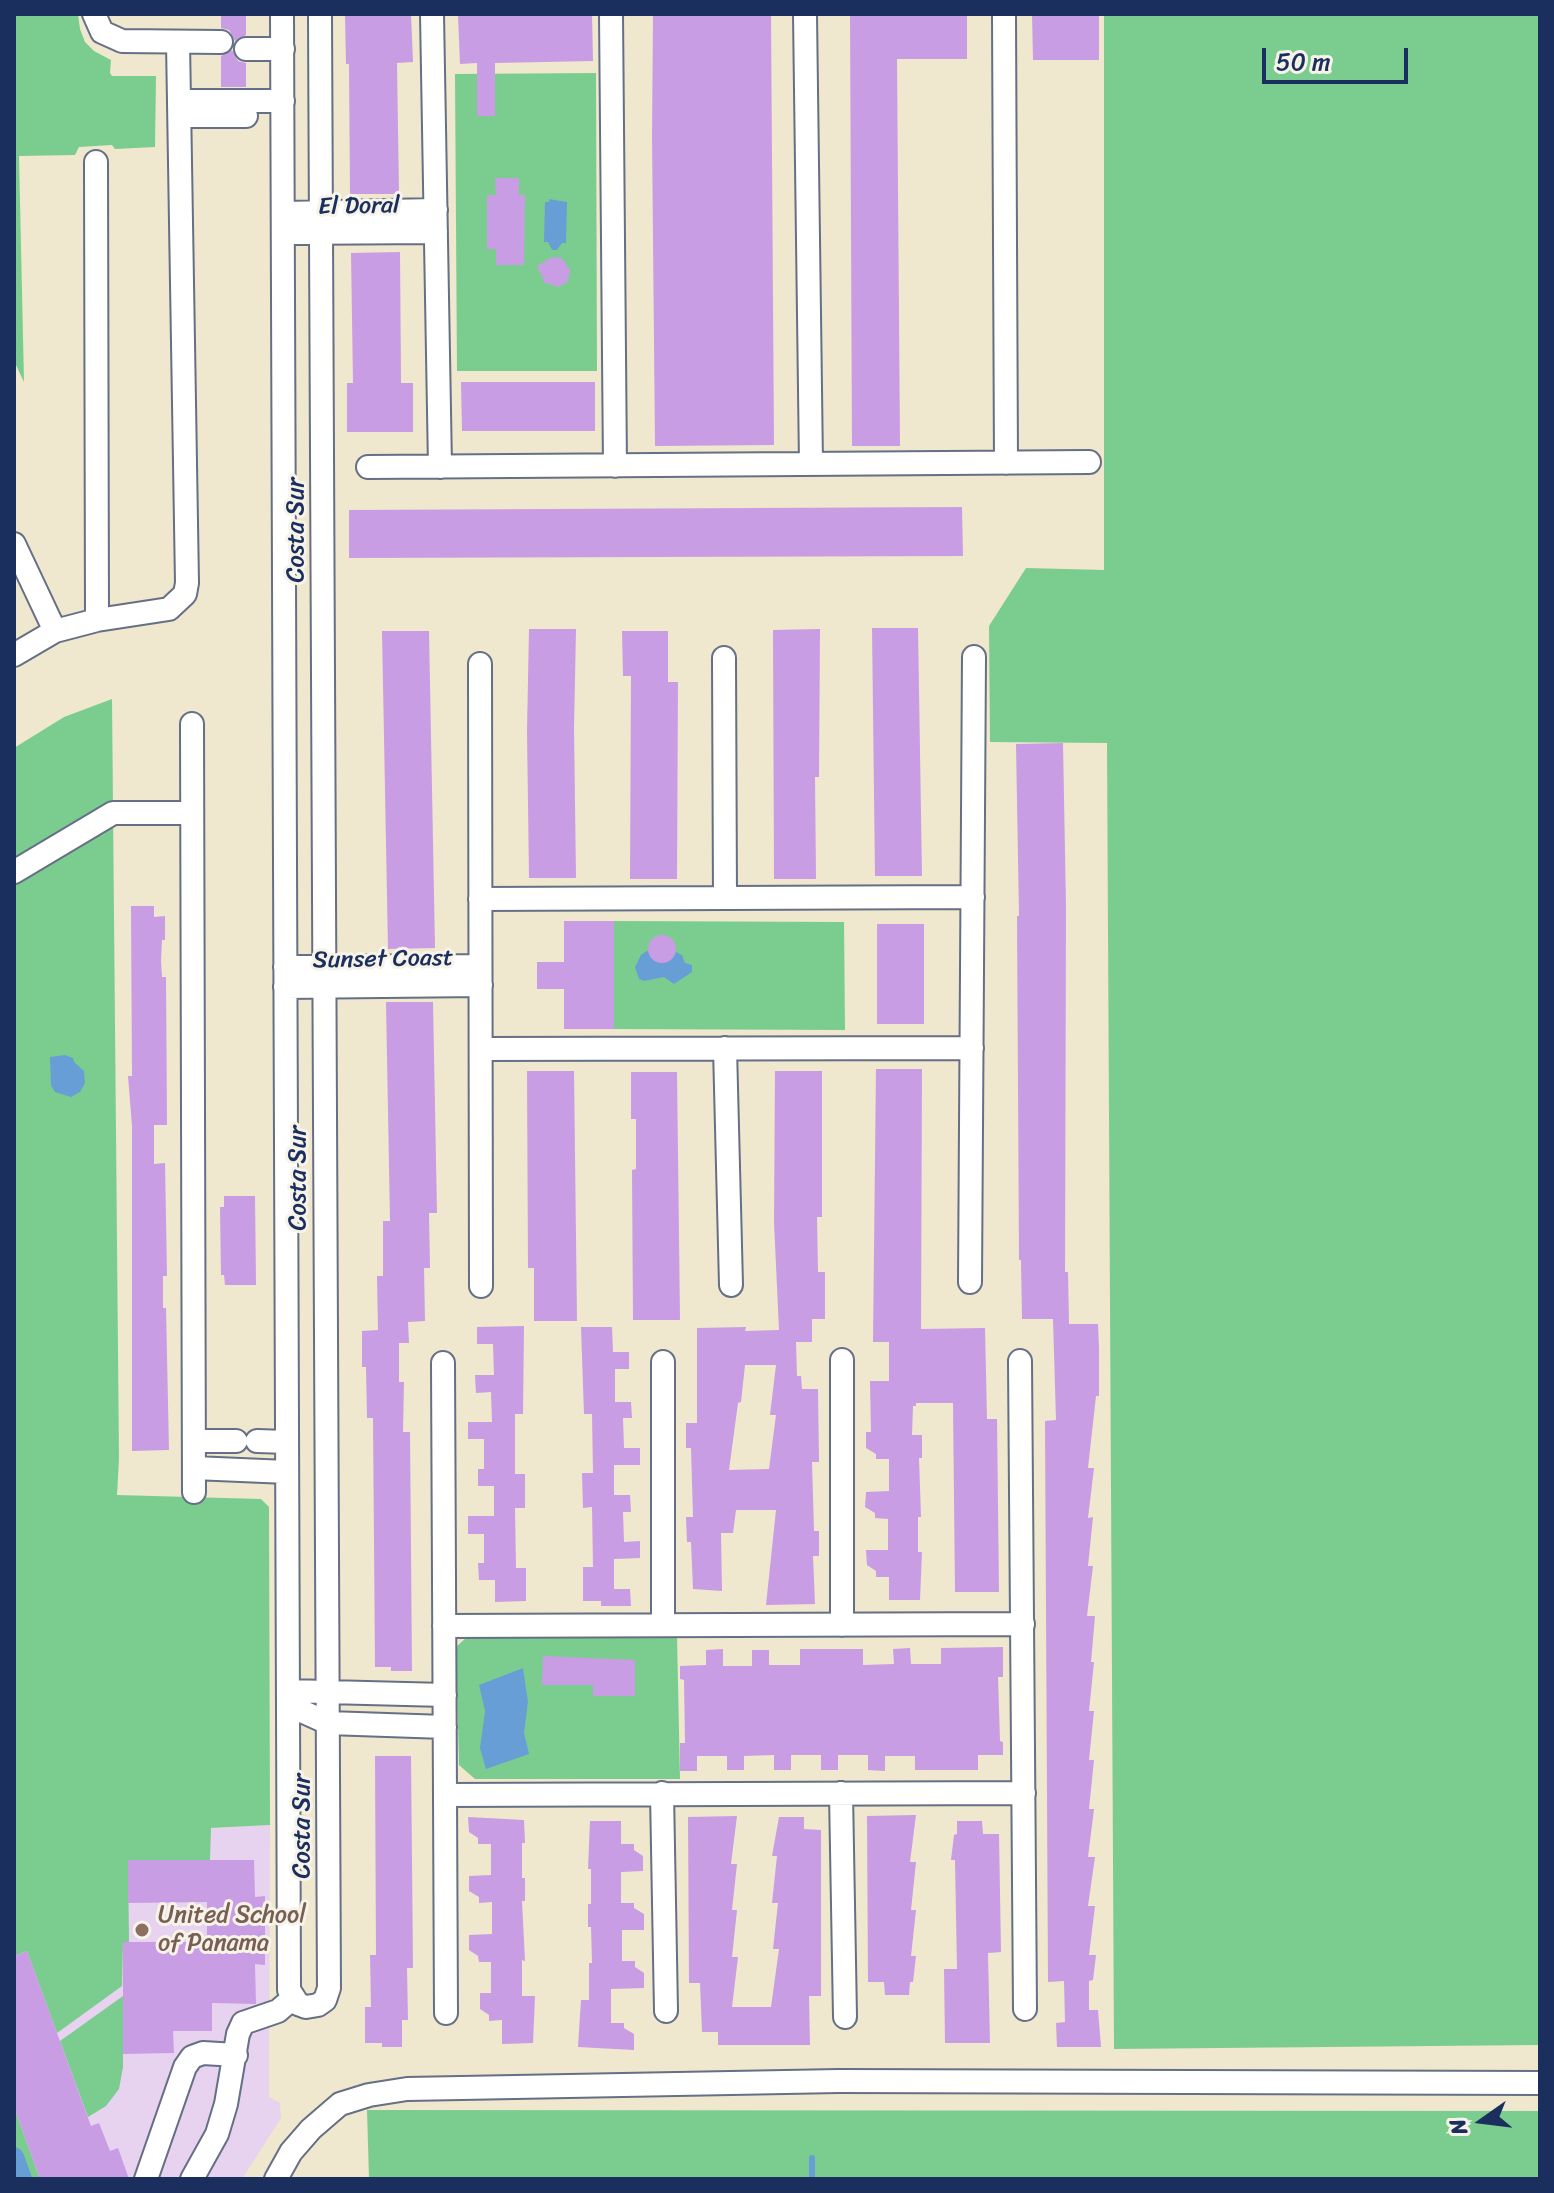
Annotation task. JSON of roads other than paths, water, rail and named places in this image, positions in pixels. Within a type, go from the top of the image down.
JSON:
[{"type":"street","points":[[94,14],[102,32],[111,38],[178,46],[221,46]]},
{"type":"street","name":"Costa Sur","points":[[282,14],[289,1990],[293,1998],[306,2007],[325,2000],[329,1988],[320,14]]},
{"type":"street","points":[[432,14],[440,467]]},
{"type":"street","points":[[611,14],[615,466]]},
{"type":"street","points":[[805,14],[811,464]]},
{"type":"street","points":[[1004,14],[1006,463]]},
{"type":"street","points":[[14,655],[55,631],[97,620],[169,609],[185,594],[178,46]]},
{"type":"street","points":[[246,46],[282,46]]},
{"type":"street","points":[[181,108],[283,108]]},
{"type":"street","points":[[96,162],[97,620]]},
{"type":"street","name":"El Doral","points":[[283,223],[436,221]]},
{"type":"street","points":[[368,467],[1089,462]]},
{"type":"street","points":[[14,544],[55,631]]},
{"type":"street","points":[[970,1282],[974,657]]},
{"type":"street","points":[[724,658],[725,898]]},
{"type":"street","points":[[480,664],[481,1286]]},
{"type":"street","points":[[192,724],[194,1492]]},
{"type":"street","points":[[14,872],[113,813],[192,813]]},
{"type":"street","points":[[480,899],[973,897]]},
{"type":"street","name":"Sunset Coast","points":[[285,977],[480,976]]},
{"type":"street","points":[[725,1048],[731,1285]]},
{"type":"street","points":[[481,1049],[972,1048]]},
{"type":"street","points":[[842,1360],[842,1625]]},
{"type":"street","points":[[1020,1361],[1025,2009]]},
{"type":"street","points":[[663,1362],[663,1625]]},
{"type":"street","points":[[443,1363],[446,2013]]},
{"type":"street","points":[[194,1441],[287,1442]]},
{"type":"street","points":[[194,1468],[287,1472]]},
{"type":"street","points":[[444,1626],[1023,1624]]},
{"type":"street","points":[[288,1698],[328,1694],[445,1695]]},
{"type":"street","points":[[288,1698],[328,1723],[445,1727]]},
{"type":"street","points":[[662,1793],[666,2011]]},
{"type":"street","points":[[841,1793],[845,2017]]},
{"type":"street","points":[[445,1795],[1024,1793]]},
{"type":"street","points":[[192,2179],[217,2134],[243,2023],[278,2011],[293,1998]]},
{"type":"street","points":[[146,2179],[185,2067],[192,2057],[203,2053],[236,2055]]},
{"type":"street","points":[[276,2179],[291,2152],[311,2129],[340,2104],[369,2095],[407,2089],[839,2081],[1540,2083]]},
{"type":"water","points":[[549,199],[567,202],[566,243],[562,243],[557,250],[552,250],[548,242],[544,242],[545,202]]},
{"type":"water","points":[[670,949],[682,955],[685,963],[692,965],[692,972],[674,984],[664,977],[639,979],[635,967],[641,955],[647,951]]},
{"type":"water","points":[[65,1055],[73,1058],[84,1071],[85,1083],[80,1092],[71,1097],[55,1092],[51,1085],[50,1057]]},
{"type":"water","points":[[523,1668],[528,1702],[524,1733],[529,1754],[486,1769],[480,1748],[485,1711],[479,1685]]},
{"type":"waterway","points":[[14,2157],[22,2179]]},
{"type":"waterway","points":[[812,2158],[812,2179]]},
{"type":"place","name":"United School of Panama","points":[[142,1930]]}]
